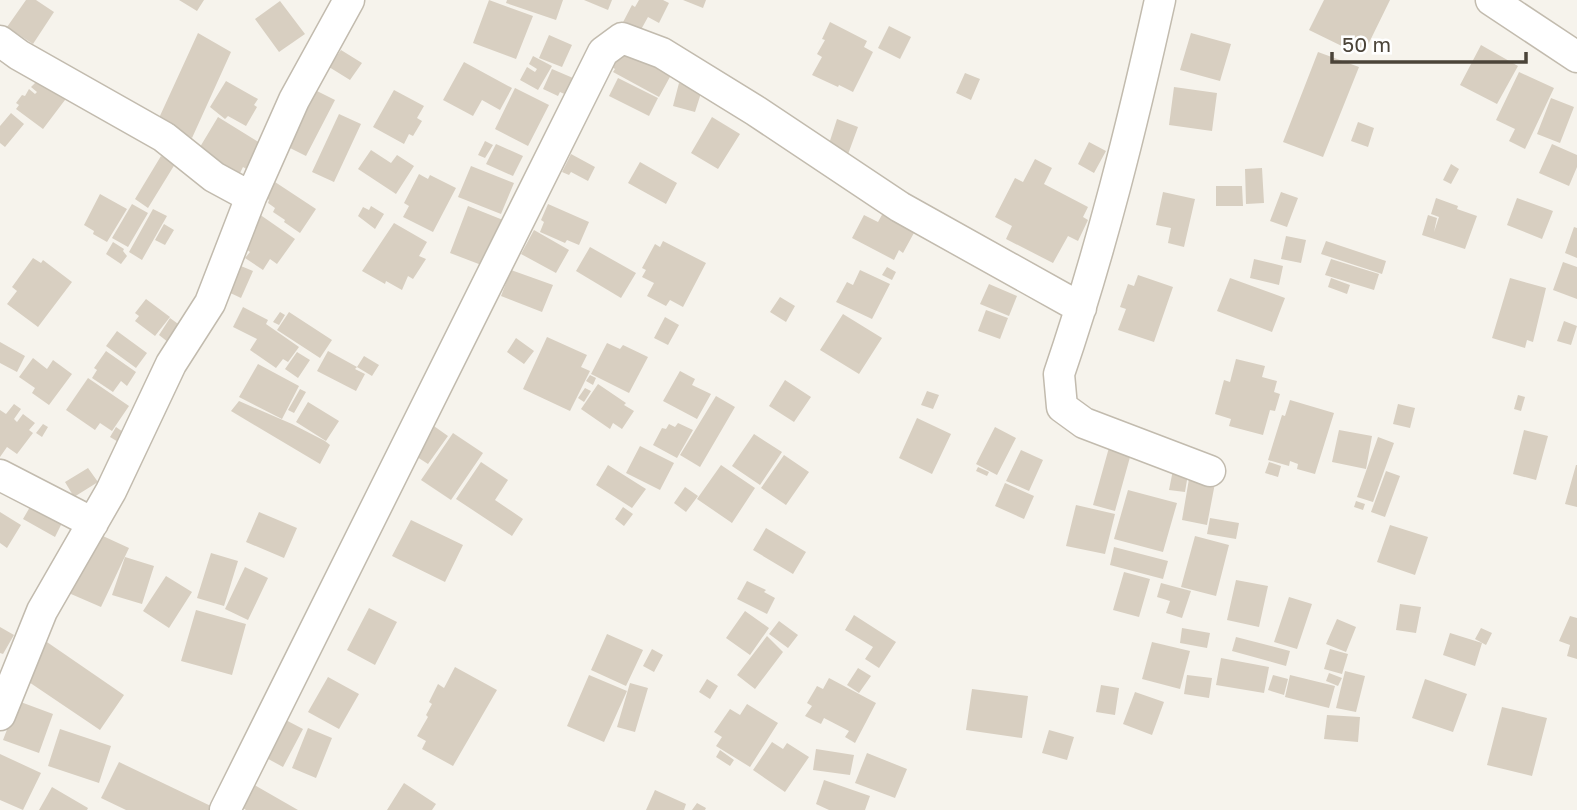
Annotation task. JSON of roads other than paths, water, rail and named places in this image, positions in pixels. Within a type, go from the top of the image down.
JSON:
[{"type":"street","points":[[0,715],[42,611],[111,492],[171,364],[210,303],[251,197],[294,100],[349,0]]},
{"type":"street","points":[[1160,0],[1133,122],[1093,270],[1059,374],[1062,407],[1084,423],[1210,471]]},
{"type":"street","points":[[1491,0],[1577,57]]},
{"type":"street","points":[[225,810],[603,52],[622,38],[662,52],[901,207],[1081,308]]},
{"type":"street","points":[[0,41],[19,55],[164,137],[214,177],[251,197]]},
{"type":"street","points":[[0,475],[93,523]]}]
